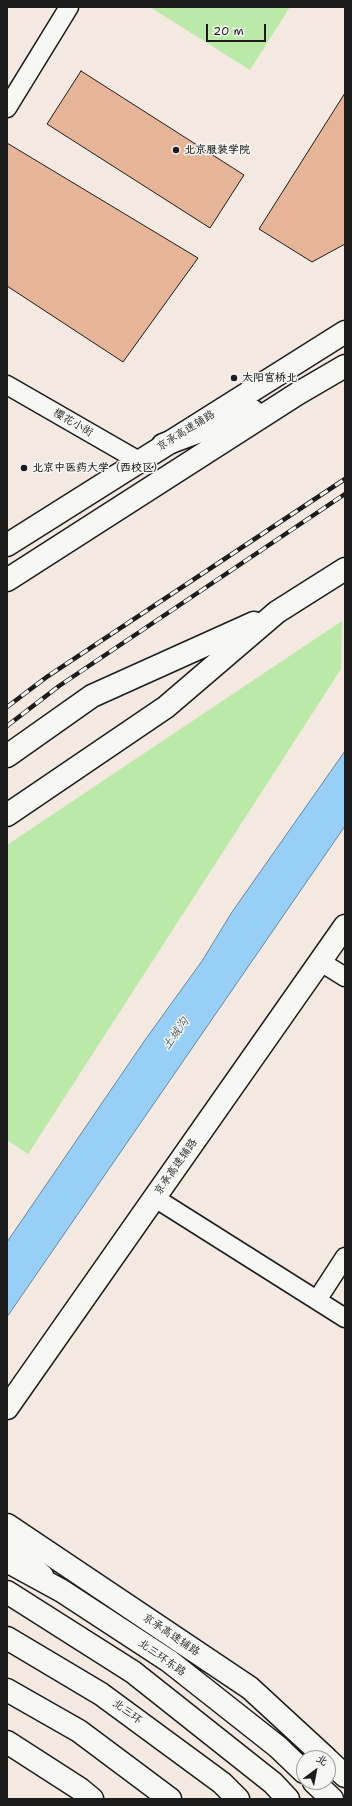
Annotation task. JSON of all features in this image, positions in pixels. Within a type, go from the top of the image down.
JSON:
[{"type":"main road","name":"京承高速辅路","points":[[7,546],[163,445],[345,332]]},
{"type":"main road","points":[[7,580],[297,394],[345,366]]},
{"type":"main road","points":[[163,445],[297,394]]},
{"type":"main road","points":[[7,588],[48,553]]},
{"type":"main road","points":[[7,756],[92,696],[277,612],[345,569]]},
{"type":"main road","points":[[9,814],[166,707],[277,612]]},
{"type":"main road","name":"京承高速辅路","points":[[7,1408],[345,926]]},
{"type":"main road","name":"京承高速辅路","points":[[7,1525],[250,1688],[317,1750]]},
{"type":"main road","name":"北三环东路","points":[[7,1561],[62,1591],[169,1661],[278,1747],[296,1764]]},
{"type":"main road","points":[[7,1592],[133,1672],[273,1783],[288,1799]]},
{"type":"main road","name":"北三环","points":[[7,1638],[102,1694],[222,1783],[238,1799]]},
{"type":"main road","points":[[7,1690],[79,1731],[170,1799]]},
{"type":"main road","points":[[7,1742],[92,1799]]},
{"type":"main road","name":"京承高速辅路","points":[[336,1768],[345,1776]]},
{"type":"main road","points":[[322,1790],[332,1799]]},
{"type":"street","points":[[7,108],[69,7]]},
{"type":"street","name":"樱花小街","points":[[7,385],[139,461]]},
{"type":"street","points":[[321,962],[345,977]]},
{"type":"street","points":[[155,1198],[345,1318]]},
{"type":"street","points":[[317,1300],[345,1257]]},
{"type":"street","points":[[7,1542],[62,1591]]},
{"type":"green space","points":[[150,7],[290,7],[250,70]]},
{"type":"green space","points":[[342,621],[341,669],[28,1154],[7,1140],[7,845]]},
{"type":"water","name":"土城沟","points":[[345,751],[345,826],[7,1317],[7,1242],[145,1040],[202,961],[232,912]]},
{"type":"building","points":[[81,71],[244,175],[210,228],[47,124]]},
{"type":"building","points":[[345,93],[345,244],[312,262],[259,229]]},
{"type":"building","points":[[7,143],[198,258],[123,362],[7,286]]},
{"type":"railway","points":[[7,707],[48,676],[345,479]]},
{"type":"railway","points":[[7,726],[59,686],[345,494]]},
{"type":"place","name":"北京服装学院","points":[[176,150]]},
{"type":"place","name":"太阳宫桥北","points":[[234,378]]},
{"type":"place","name":"北京中医药大学（西校区）","points":[[24,468]]}]
